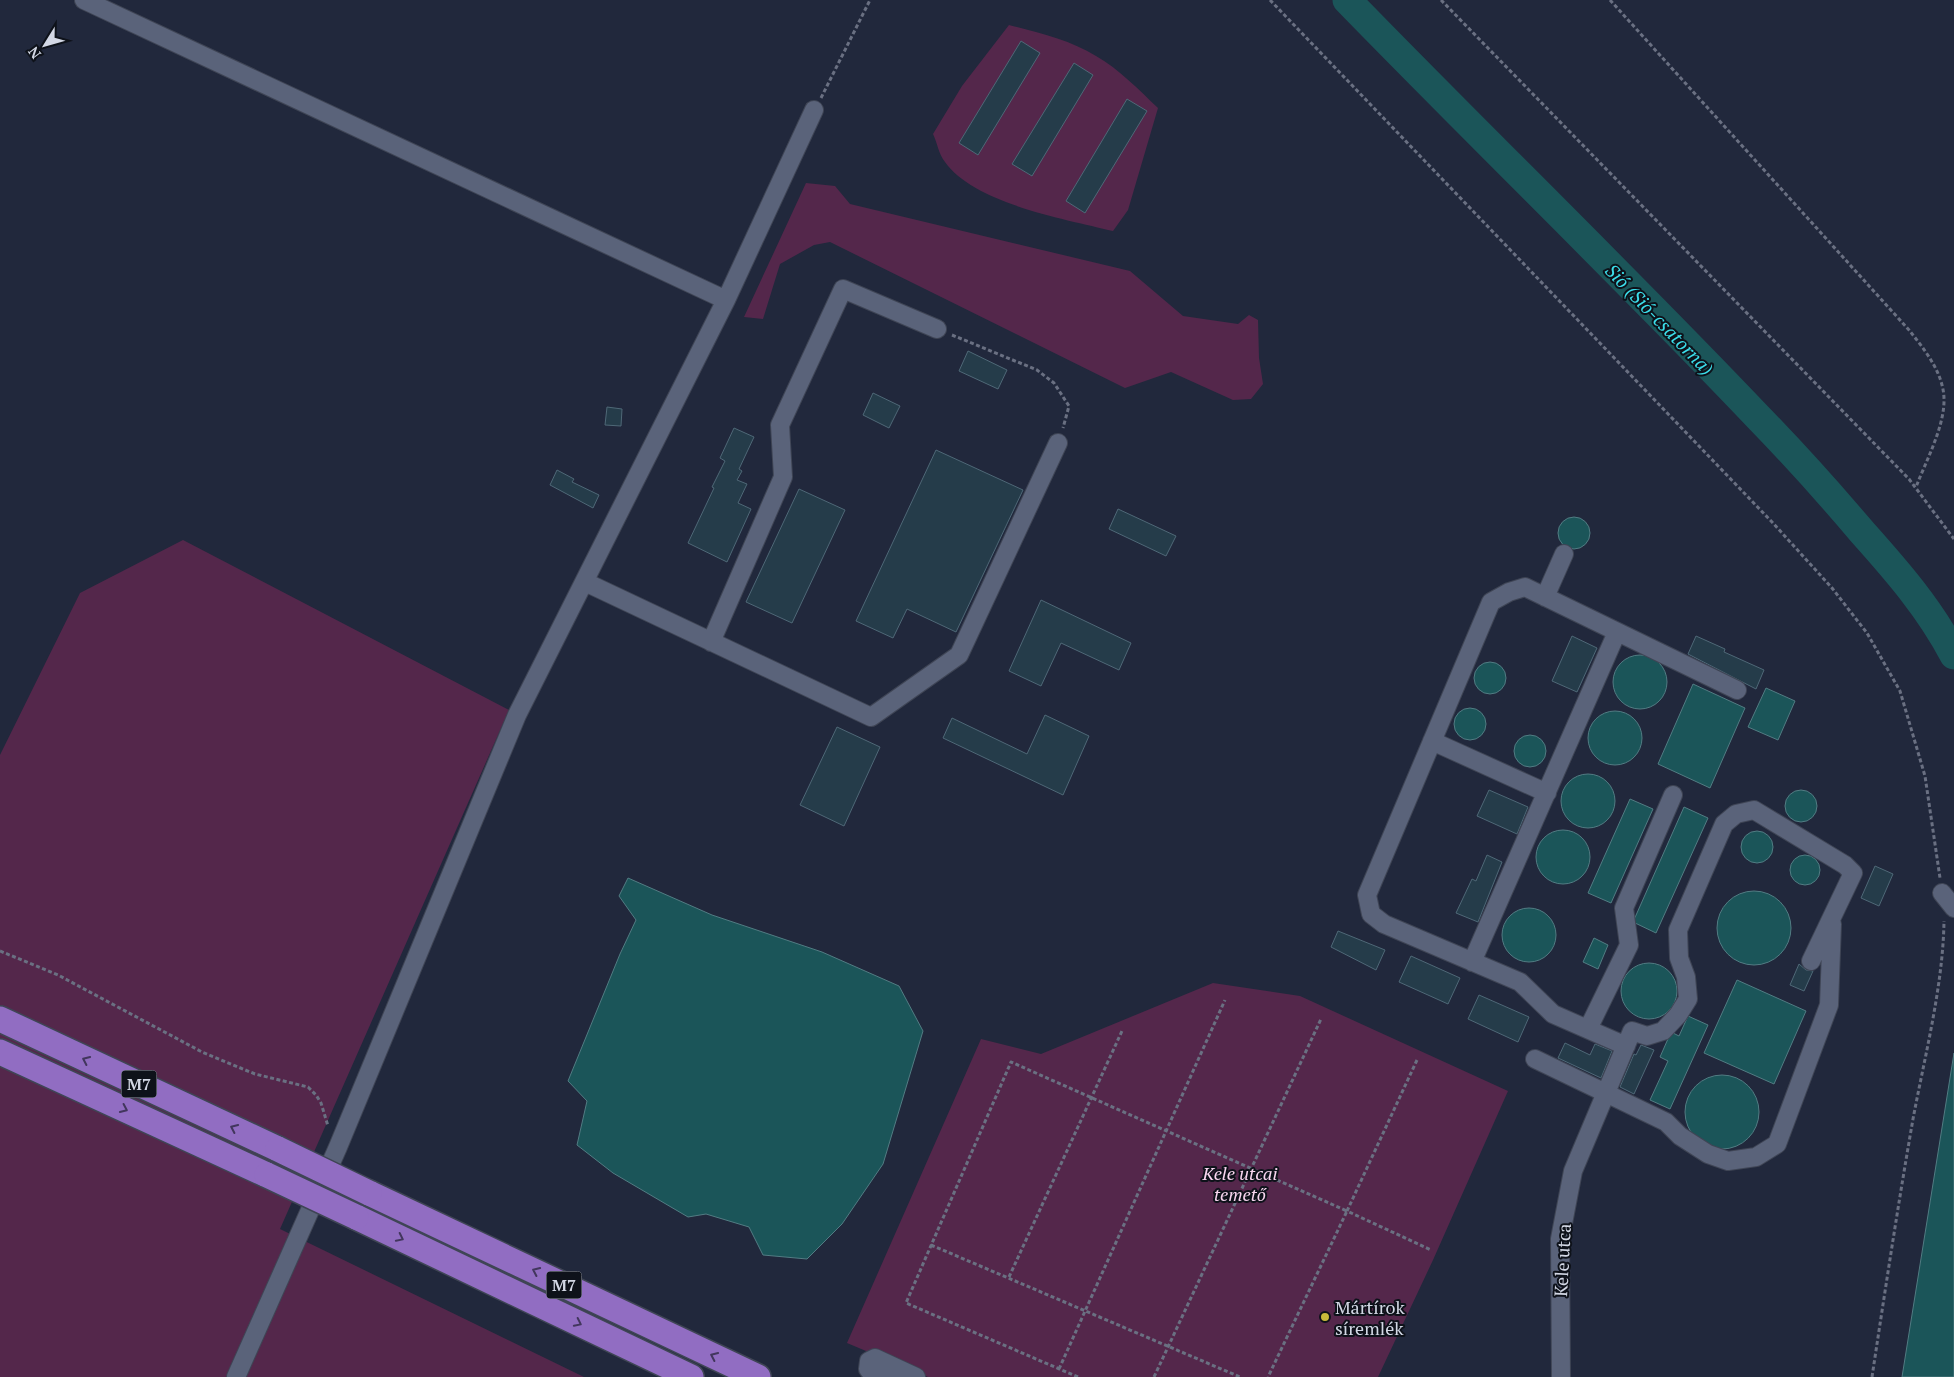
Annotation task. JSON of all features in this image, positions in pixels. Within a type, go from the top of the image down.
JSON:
[{"type":"highway","name":"M7","points":[[0,1020],[278,1149],[758,1377]]},
{"type":"highway","name":"M7","points":[[0,1052],[267,1175],[691,1377]]},
{"type":"street","points":[[84,0],[726,300]]},
{"type":"street","points":[[236,1377],[338,1147],[516,715],[585,582],[726,300],[814,110]]},
{"type":"street","points":[[711,642],[782,477],[780,425],[843,289],[937,329]]},
{"type":"street","points":[[585,582],[871,717],[959,655],[1058,443]]},
{"type":"street","points":[[1545,597],[1564,554]]},
{"type":"street","points":[[1737,690],[1525,587],[1509,592],[1491,602],[1367,895],[1371,914],[1384,924],[1520,982],[1553,1014],[1626,1046],[1632,1031],[1646,1036],[1663,1032],[1678,1015],[1688,999],[1686,977],[1679,958],[1678,930],[1724,824],[1736,814],[1754,810],[1845,865],[1853,873],[1811,961]]},
{"type":"street","points":[[1472,962],[1618,632]]},
{"type":"street","points":[[1432,742],[1547,793]]},
{"type":"street","points":[[1588,1029],[1628,945],[1624,908],[1673,795]]},
{"type":"street","points":[[1942,893],[1954,908]]},
{"type":"street","points":[[1535,1059],[1666,1122],[1680,1136],[1708,1154],[1728,1161],[1756,1156],[1778,1144],[1829,1005],[1833,915]]},
{"type":"street","name":"Kele utca","points":[[1561,1377],[1560,1238],[1573,1171],[1626,1046]]},
{"type":"street","points":[[884,1377],[874,1376],[868,1369],[869,1361],[875,1358],[916,1377]]},
{"type":"path","points":[[814,110],[870,0]]},
{"type":"path","points":[[1270,0],[1772,522],[1832,588],[1867,633],[1900,692],[1925,776],[1944,908],[1944,946],[1905,1166],[1872,1377]]},
{"type":"path","points":[[1441,0],[1916,487],[1954,539]]},
{"type":"path","points":[[1610,0],[1909,330],[1934,364],[1944,397],[1942,420],[1916,487]]},
{"type":"path","points":[[937,329],[1037,370],[1054,383],[1069,406],[1058,443]]},
{"type":"path","points":[[0,951],[66,979],[202,1052],[255,1074],[308,1087],[321,1104],[338,1147]]},
{"type":"path","points":[[1059,1369],[1225,1000]]},
{"type":"path","points":[[1154,1377],[1321,1019]]},
{"type":"path","points":[[1009,1277],[1122,1031]]},
{"type":"path","points":[[1268,1377],[1417,1060]]},
{"type":"path","points":[[1078,1377],[906,1303],[1011,1062],[1252,1168],[1431,1250]]},
{"type":"path","points":[[931,1245],[1240,1377]]},
{"type":"green space","points":[[1009,25],[1054,38],[1086,50],[1121,73],[1158,108],[1128,210],[1113,231],[1022,208],[999,199],[977,189],[959,177],[941,156],[933,134],[962,86]]},
{"type":"green space","points":[[806,183],[835,186],[850,204],[1130,271],[1183,316],[1238,324],[1249,315],[1258,320],[1259,358],[1263,384],[1251,399],[1233,400],[1171,372],[1125,388],[830,242],[814,245],[780,264],[763,319],[744,317]]},
{"type":"green space","points":[[183,540],[509,710],[280,1229],[584,1377],[0,1377],[0,755],[80,593]]},
{"type":"green space","name":"Kele utcai temető","points":[[1213,983],[1300,996],[1508,1091],[1433,1260],[1378,1377],[928,1377],[847,1343],[981,1039],[1041,1054]]},
{"type":"shaded area","points":[[1574,517],[1580,518],[1585,522],[1589,527],[1589,539],[1585,544],[1580,548],[1574,549],[1568,548],[1563,544],[1559,539],[1558,533],[1559,527],[1563,522],[1568,518]]},
{"type":"shaded area","points":[[1640,655],[1650,657],[1659,663],[1665,672],[1667,682],[1665,692],[1659,701],[1650,707],[1640,709],[1630,707],[1621,701],[1615,692],[1613,682],[1615,672],[1621,663],[1630,657]]},
{"type":"shaded area","points":[[1490,662],[1496,663],[1501,667],[1505,672],[1505,684],[1501,689],[1496,693],[1490,694],[1484,693],[1479,689],[1475,684],[1474,678],[1475,672],[1479,667],[1484,663]]},
{"type":"shaded area","points":[[1693,684],[1745,708],[1710,788],[1658,764]]},
{"type":"shaded area","points":[[1766,688],[1795,701],[1778,740],[1748,727]]},
{"type":"shaded area","points":[[1470,708],[1476,709],[1481,713],[1485,718],[1485,730],[1481,735],[1476,739],[1470,740],[1464,739],[1459,735],[1455,730],[1454,724],[1455,718],[1459,713],[1464,709]]},
{"type":"shaded area","points":[[1615,711],[1625,713],[1634,719],[1640,728],[1642,738],[1640,748],[1634,757],[1625,763],[1615,765],[1605,763],[1596,757],[1590,748],[1588,738],[1590,728],[1596,719],[1605,713]]},
{"type":"shaded area","points":[[1530,735],[1536,736],[1541,740],[1545,745],[1545,757],[1541,762],[1536,766],[1530,767],[1524,766],[1519,762],[1515,757],[1514,751],[1515,745],[1519,740],[1524,736]]},
{"type":"shaded area","points":[[1588,774],[1598,776],[1607,782],[1613,791],[1615,801],[1613,811],[1607,820],[1598,826],[1588,828],[1578,826],[1569,820],[1563,811],[1561,801],[1563,791],[1569,782],[1578,776]]},
{"type":"shaded area","points":[[1801,790],[1812,795],[1817,806],[1812,817],[1801,822],[1790,817],[1785,806],[1790,795]]},
{"type":"shaded area","points":[[1630,799],[1653,809],[1611,903],[1588,893]]},
{"type":"shaded area","points":[[1684,807],[1708,818],[1656,933],[1633,922]]},
{"type":"shaded area","points":[[1563,830],[1573,832],[1582,838],[1588,847],[1590,857],[1588,867],[1582,876],[1573,882],[1563,884],[1553,882],[1544,876],[1538,867],[1536,857],[1538,847],[1544,838],[1553,832]]},
{"type":"shaded area","points":[[1757,831],[1769,835],[1773,847],[1769,859],[1757,863],[1745,859],[1741,847],[1745,835]]},
{"type":"shaded area","points":[[1805,855],[1816,859],[1820,870],[1816,881],[1805,885],[1794,881],[1790,870],[1794,859]]},
{"type":"shaded area","points":[[628,878],[712,915],[822,952],[899,986],[923,1031],[883,1164],[842,1224],[807,1259],[763,1255],[749,1227],[706,1214],[688,1217],[613,1173],[577,1145],[587,1101],[568,1081],[620,954],[636,920],[619,896]]},
{"type":"shaded area","points":[[1754,891],[1768,894],[1780,902],[1788,914],[1791,928],[1788,942],[1780,954],[1768,962],[1754,965],[1740,962],[1728,954],[1720,942],[1717,928],[1720,914],[1728,902],[1740,894]]},
{"type":"shaded area","points":[[1529,908],[1539,910],[1548,916],[1554,925],[1556,935],[1554,945],[1548,954],[1539,960],[1529,962],[1519,960],[1510,954],[1504,945],[1502,935],[1504,925],[1510,916],[1519,910]]},
{"type":"shaded area","points":[[1594,938],[1608,945],[1598,969],[1583,962]]},
{"type":"shaded area","points":[[1644,963],[1654,963],[1669,971],[1675,980],[1677,991],[1675,1002],[1669,1011],[1654,1019],[1644,1019],[1633,1014],[1626,1007],[1621,996],[1621,986],[1626,975],[1633,968]]},
{"type":"shaded area","points":[[1737,980],[1806,1011],[1774,1084],[1704,1053]]},
{"type":"shaded area","points":[[1688,1016],[1708,1025],[1670,1109],[1650,1100],[1668,1061],[1660,1057],[1671,1032],[1679,1036]]},
{"type":"shaded area","points":[[1954,1053],[1954,1377],[1902,1377]]},
{"type":"shaded area","points":[[1722,1075],[1736,1078],[1748,1086],[1756,1098],[1759,1112],[1756,1126],[1748,1138],[1736,1146],[1722,1149],[1708,1146],[1696,1138],[1688,1126],[1685,1112],[1688,1098],[1696,1086],[1708,1078]]},
{"type":"building","points":[[1021,41],[1040,53],[978,155],[959,143]]},
{"type":"building","points":[[1074,63],[1093,75],[1032,176],[1012,164]]},
{"type":"building","points":[[1127,99],[1147,111],[1085,213],[1066,201]]},
{"type":"building","points":[[968,351],[1007,370],[998,389],[959,371]]},
{"type":"building","points":[[873,393],[900,406],[889,428],[863,415]]},
{"type":"building","points":[[607,407],[622,409],[621,426],[605,425]]},
{"type":"building","points":[[734,428],[754,437],[739,469],[742,471],[737,480],[747,484],[738,503],[751,509],[727,562],[688,543],[725,461],[720,458]]},
{"type":"building","points":[[936,450],[1023,490],[956,632],[907,609],[893,638],[856,621]]},
{"type":"building","points":[[557,470],[574,479],[572,482],[599,495],[593,508],[550,485]]},
{"type":"building","points":[[799,489],[845,510],[792,623],[746,602]]},
{"type":"building","points":[[1118,509],[1176,536],[1166,556],[1109,529]]},
{"type":"building","points":[[1041,600],[1131,643],[1119,670],[1061,643],[1041,686],[1009,671]]},
{"type":"building","points":[[1572,636],[1597,648],[1577,692],[1552,681]]},
{"type":"building","points":[[1696,636],[1725,649],[1724,652],[1764,670],[1756,689],[1688,654]]},
{"type":"building","points":[[1045,715],[1089,736],[1063,795],[943,738],[952,718],[1027,754]]},
{"type":"building","points":[[837,727],[880,747],[844,826],[800,805]]},
{"type":"building","points":[[1489,790],[1528,807],[1517,834],[1477,816]]},
{"type":"building","points":[[1487,855],[1502,862],[1478,922],[1456,913],[1472,879],[1476,881]]},
{"type":"building","points":[[1875,866],[1893,874],[1879,906],[1861,898]]},
{"type":"building","points":[[1338,931],[1385,950],[1376,970],[1331,947]]},
{"type":"building","points":[[1411,956],[1460,978],[1448,1004],[1399,982]]},
{"type":"building","points":[[1799,964],[1806,970],[1813,971],[1804,991],[1790,985]]},
{"type":"building","points":[[1479,995],[1529,1017],[1518,1042],[1468,1019]]},
{"type":"building","points":[[1565,1043],[1590,1055],[1595,1044],[1612,1051],[1601,1078],[1558,1058]]},
{"type":"building","points":[[1641,1045],[1654,1050],[1634,1094],[1620,1087],[1634,1054],[1636,1055]]},
{"type":"waterway","name":"Sió (Sió-csatorna)","points":[[1347,0],[1656,311],[1798,459],[1912,591],[1945,638],[1954,655]]},
{"type":"place","name":"Mártírok síremlék","points":[[1325,1317]]}]
